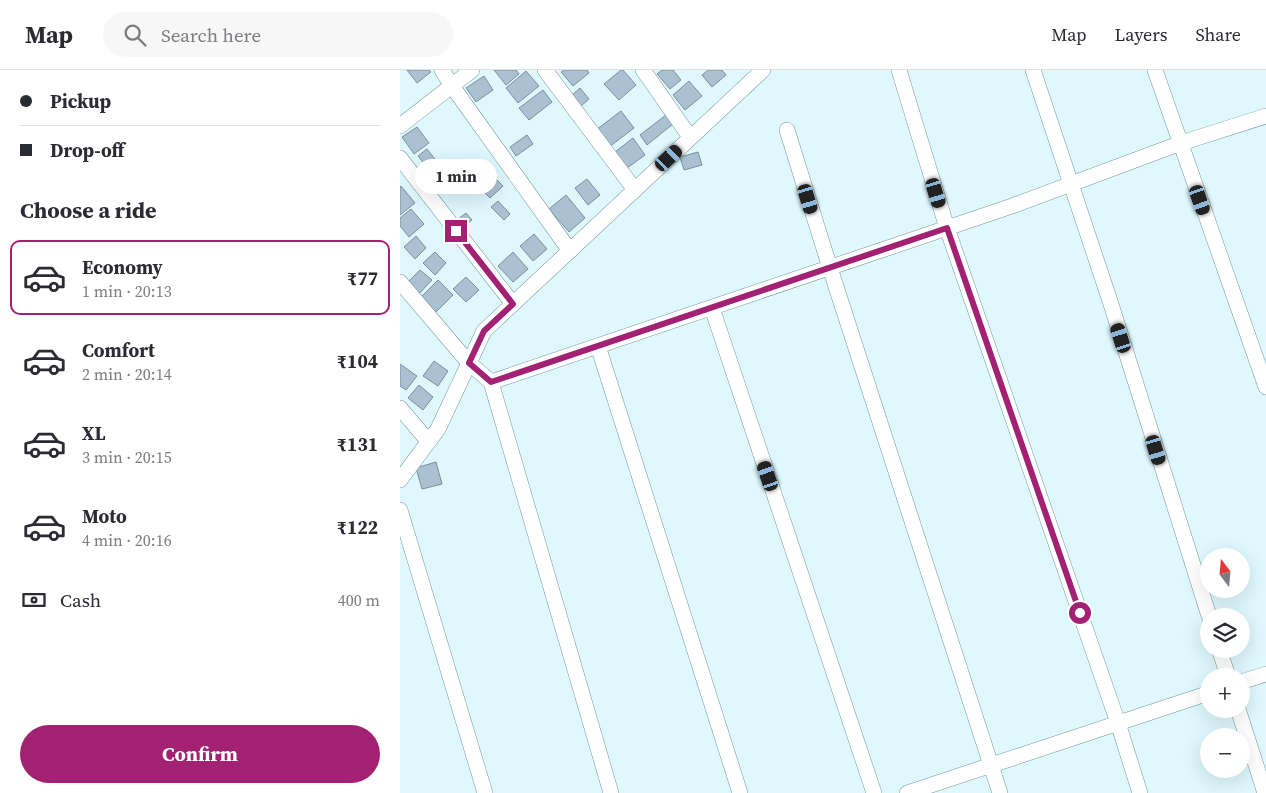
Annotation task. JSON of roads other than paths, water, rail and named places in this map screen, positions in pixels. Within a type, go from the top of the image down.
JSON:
[{"type":"street","points":[[442,70],[570,251]]},
{"type":"street","points":[[400,126],[472,70]]},
{"type":"street","points":[[545,70],[635,190]]},
{"type":"street","points":[[643,70],[690,137]]},
{"type":"street","points":[[899,70],[947,228],[1118,723],[1140,793]]},
{"type":"street","points":[[1033,70],[1113,311],[1206,608]]},
{"type":"street","points":[[1155,70],[1266,387]]},
{"type":"street","points":[[400,480],[438,429],[484,331],[635,190],[756,72]]},
{"type":"street","points":[[491,382],[1012,206],[1181,143],[1266,116]]},
{"type":"street","points":[[787,130],[1000,793]]},
{"type":"street","points":[[400,158],[513,304]]},
{"type":"street","points":[[400,282],[469,363],[491,382],[611,793]]},
{"type":"street","points":[[712,308],[874,793]]},
{"type":"street","points":[[598,346],[740,793]]},
{"type":"street","points":[[400,408],[428,441]]},
{"type":"street","points":[[400,510],[485,793]]},
{"type":"street","points":[[1250,679],[1266,674]]},
{"type":"street","points":[[908,793],[1200,696]]},
{"type":"street","points":[[1241,718],[1265,793]]}]
